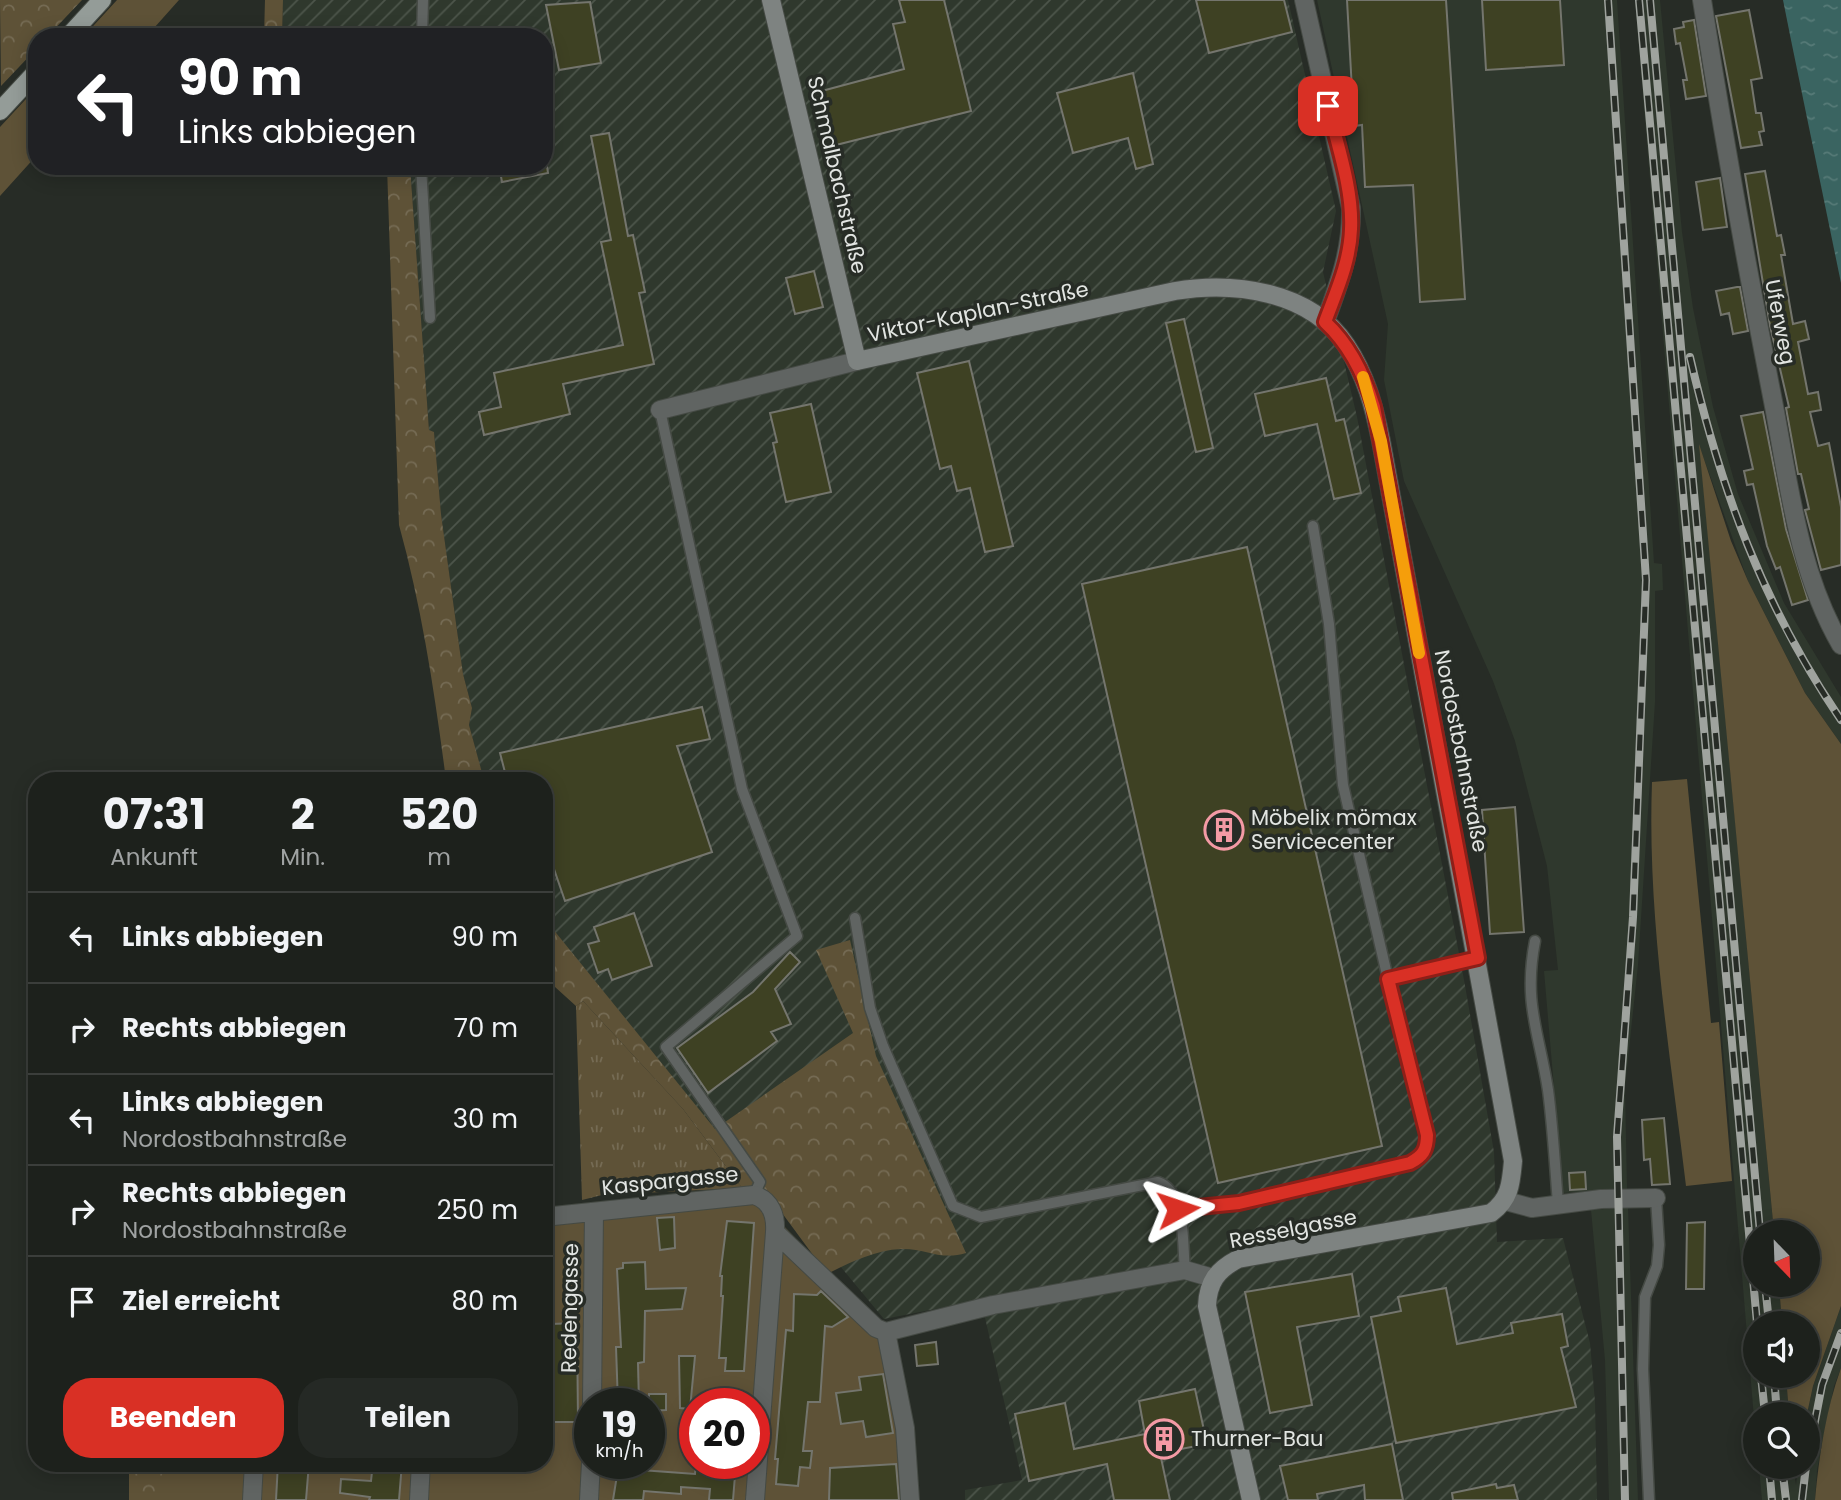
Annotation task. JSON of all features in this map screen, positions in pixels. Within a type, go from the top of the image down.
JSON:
[{"type":"main road","points":[[76,28],[102,0]]},
{"type":"main road","points":[[0,111],[28,81]]},
{"type":"street","name":"Schmalbachstraße","points":[[771,0],[857,361]]},
{"type":"street","points":[[1304,0],[1351,208],[1345,270],[1325,322]]},
{"type":"street","name":"Uferweg","points":[[1702,0],[1738,222],[1791,498],[1815,590],[1841,645]]},
{"type":"street","name":"Viktor-Kaplan-Straße","points":[[660,410],[857,361],[1196,288],[1243,287],[1306,309]]},
{"type":"street","name":"Nordostbahnstraße","points":[[1306,309],[1325,322],[1346,344],[1359,366],[1374,407],[1478,958],[1513,1161],[1506,1201]]},
{"type":"street","name":"Kaspargasse","points":[[553,1216],[754,1195],[760,1197],[773,1212],[775,1233]]},
{"type":"street","points":[[1506,1201],[1532,1208],[1656,1198]]},
{"type":"street","name":"Resselgasse","points":[[886,1332],[993,1305],[1185,1270],[1213,1278],[1223,1267],[1238,1259],[1472,1219],[1491,1213],[1506,1201]]},
{"type":"street","name":"Redengasse","points":[[592,1388],[594,1212]]},
{"type":"street","points":[[775,1233],[876,1328],[886,1332],[905,1428],[910,1500]]},
{"type":"street","points":[[755,1500],[775,1233]]},
{"type":"street","points":[[1213,1278],[1207,1306],[1251,1500]]},
{"type":"street","points":[[252,1500],[254,1472]]},
{"type":"street","points":[[419,1500],[421,1472]]},
{"type":"street","points":[[589,1500],[590,1479]]},
{"type":"lane","points":[[422,28],[423,0]]},
{"type":"lane","points":[[422,175],[430,318]]},
{"type":"lane","points":[[660,410],[742,789],[797,936],[666,1047],[760,1182],[754,1195]]},
{"type":"lane","points":[[1178,1209],[1253,1200],[1410,1163],[1422,1156],[1427,1146],[1427,1135],[1353,839],[1343,785],[1329,624],[1313,526]]},
{"type":"lane","points":[[855,918],[870,1008],[883,1045],[953,1206],[981,1217],[1158,1182],[1171,1189],[1178,1209],[1185,1270]]},
{"type":"lane","points":[[1535,941],[1528,974],[1532,1027],[1548,1092],[1558,1204]]},
{"type":"lane","points":[[1388,979],[1478,958]]},
{"type":"lane","points":[[1649,1500],[1643,1368],[1645,1297],[1657,1266],[1659,1245],[1656,1198]]},
{"type":"shaded area","points":[[283,0],[1288,0],[1336,211],[1323,272],[1357,417],[1464,980],[1494,1152],[1497,1242],[1563,1238],[1590,1343],[1595,1402],[1597,1500],[965,1500],[965,1490],[1022,1480],[981,1300],[884,1319],[723,1125],[709,1132],[553,930],[553,772],[481,772],[469,725],[472,708],[463,674],[441,514],[434,432],[429,431],[411,175],[553,175],[553,28],[282,28]]},
{"type":"shaded area","points":[[1317,0],[1617,0],[1654,563],[1662,564],[1663,590],[1655,591],[1655,702],[1638,965],[1625,1087],[1627,1189],[1563,1193],[1544,971],[1558,970],[1547,866],[1515,741],[1493,681],[1404,481],[1384,380],[1388,324]]},
{"type":"shaded area","points":[[1635,0],[1660,0],[1682,232],[1693,308],[1713,407],[1738,494],[1784,603],[1841,697],[1841,744],[1805,693],[1748,581],[1700,448],[1773,1220],[1743,1220],[1743,1287]]},
{"type":"shaded area","points":[[1628,1207],[1638,1500],[1609,1500],[1605,1360],[1591,1210]]},
{"type":"shaded area","points":[[1744,1297],[1780,1297],[1781,1311],[1745,1311]]},
{"type":"shaded area","points":[[1841,1306],[1841,1368],[1834,1386],[1820,1455],[1820,1402],[1810,1402],[1813,1388],[1820,1388],[1820,1366]]},
{"type":"shaded area","points":[[1751,1388],[1787,1388],[1788,1402],[1753,1402]]},
{"type":"shaded area","points":[[1760,1479],[1795,1479],[1796,1485],[1797,1479],[1816,1479],[1815,1500],[1762,1500]]},
{"type":"green space","points":[[0,0],[82,0],[56,28],[28,28],[28,58],[1,86]]},
{"type":"green space","points":[[117,0],[179,0],[154,28],[91,28]]},
{"type":"green space","points":[[265,0],[283,0],[282,28],[264,28]]},
{"type":"green space","points":[[28,97],[28,165],[0,196],[0,127]]},
{"type":"green space","points":[[387,175],[411,175],[429,430],[434,432],[441,514],[463,674],[472,708],[469,725],[482,772],[445,772],[427,652],[399,525]]},
{"type":"green space","points":[[1699,444],[1731,541],[1748,581],[1805,693],[1841,744],[1841,1306],[1820,1366],[1820,1311],[1781,1311],[1780,1297],[1820,1297],[1820,1220],[1773,1220]]},
{"type":"green space","points":[[1687,779],[1711,1023],[1719,1022],[1732,1181],[1686,1186],[1656,934],[1651,833],[1652,782]]},
{"type":"green space","points":[[553,929],[715,1129],[853,1033],[816,950],[850,940],[876,1056],[966,1253],[948,1256],[910,1249],[891,1250],[862,1258],[827,1274],[768,1194],[742,1188],[683,1109],[583,1001],[576,1006],[553,985]]},
{"type":"green space","points":[[583,1001],[683,1109],[742,1188],[602,1195],[582,1200],[576,1006]]},
{"type":"green space","points":[[754,1195],[886,1332],[910,1500],[168,1500],[168,1472],[553,1472],[553,1216]]},
{"type":"green space","points":[[1841,1368],[1841,1500],[1815,1500],[1818,1479],[1820,1479],[1824,1433]]},
{"type":"green space","points":[[1787,1388],[1813,1388],[1810,1402],[1788,1402]]},
{"type":"green space","points":[[129,1472],[168,1472],[168,1500],[129,1500]]},
{"type":"water","points":[[1783,0],[1841,0],[1841,283],[1791,40]]},
{"type":"building","points":[[899,0],[944,0],[971,111],[832,146],[818,92],[904,69],[893,24],[905,22]]},
{"type":"building","points":[[1196,0],[1284,0],[1292,32],[1209,53]]},
{"type":"building","points":[[1347,0],[1446,0],[1465,299],[1420,302],[1413,185],[1365,187],[1362,125],[1354,126]]},
{"type":"building","points":[[1482,0],[1560,0],[1564,65],[1486,70]]},
{"type":"building","points":[[590,2],[601,63],[559,70],[553,28],[551,28],[546,5]]},
{"type":"building","points":[[1749,10],[1762,78],[1751,80],[1756,113],[1761,113],[1764,131],[1759,132],[1762,145],[1741,148],[1716,16]]},
{"type":"building","points":[[1694,20],[1706,96],[1686,99],[1683,80],[1687,80],[1680,43],[1676,44],[1674,29],[1684,27],[1683,22]]},
{"type":"building","points":[[1133,73],[1153,164],[1136,169],[1128,138],[1073,153],[1057,93]]},
{"type":"building","points":[[609,133],[628,236],[633,235],[645,292],[639,293],[654,364],[563,384],[570,414],[484,435],[479,412],[501,407],[494,373],[623,345],[601,242],[611,240],[591,136]]},
{"type":"building","points":[[1765,171],[1777,236],[1781,235],[1785,255],[1781,255],[1793,324],[1805,321],[1809,339],[1798,342],[1808,394],[1818,392],[1821,410],[1810,412],[1818,446],[1829,443],[1841,507],[1841,565],[1821,570],[1805,510],[1809,509],[1801,474],[1798,474],[1786,408],[1789,407],[1770,326],[1745,174]]},
{"type":"building","points":[[501,175],[538,175],[502,182]]},
{"type":"building","points":[[1720,178],[1727,227],[1703,230],[1696,182]]},
{"type":"building","points":[[814,271],[823,307],[795,314],[786,278]]},
{"type":"building","points":[[1740,287],[1748,331],[1733,334],[1729,313],[1721,315],[1716,291]]},
{"type":"building","points":[[1184,319],[1213,448],[1196,452],[1166,323]]},
{"type":"building","points":[[969,361],[1013,546],[985,552],[970,488],[957,491],[951,466],[940,469],[917,373]]},
{"type":"building","points":[[1326,378],[1336,421],[1344,419],[1361,493],[1334,499],[1317,424],[1265,436],[1255,394]]},
{"type":"building","points":[[811,404],[831,492],[786,502],[773,443],[777,442],[770,413]]},
{"type":"building","points":[[1763,412],[1786,529],[1808,600],[1792,605],[1780,567],[1776,569],[1767,546],[1753,484],[1747,485],[1744,471],[1753,469],[1741,416]]},
{"type":"building","name":"Möbelix mömax Servicecenter","points":[[1247,547],[1382,1146],[1218,1183],[1082,584]]},
{"type":"building","points":[[702,707],[710,739],[677,746],[712,852],[565,901],[553,866],[553,772],[505,772],[500,753]]},
{"type":"building","points":[[1515,807],[1524,932],[1490,934],[1482,810]]},
{"type":"building","points":[[634,913],[652,966],[612,980],[608,969],[598,973],[588,944],[599,941],[594,927]]},
{"type":"building","points":[[790,952],[800,962],[775,989],[791,1024],[771,1032],[777,1041],[708,1093],[677,1048],[753,992]]},
{"type":"building","points":[[1664,1118],[1670,1184],[1652,1185],[1650,1159],[1644,1160],[1642,1120]]},
{"type":"building","points":[[1585,1172],[1586,1189],[1570,1190],[1569,1173]]},
{"type":"building","points":[[674,1217],[675,1248],[660,1250],[657,1218]]},
{"type":"building","points":[[727,1221],[754,1223],[744,1371],[725,1371],[726,1358],[719,1358],[723,1296],[720,1276]]},
{"type":"building","points":[[1705,1222],[1704,1289],[1686,1289],[1687,1223]]},
{"type":"building","points":[[645,1262],[646,1289],[686,1288],[682,1309],[645,1311],[644,1362],[638,1363],[639,1388],[617,1388],[616,1347],[621,1347],[617,1269],[623,1268],[623,1263]]},
{"type":"building","points":[[1352,1274],[1359,1316],[1297,1327],[1312,1405],[1270,1413],[1245,1292]]},
{"type":"building","points":[[1446,1288],[1457,1344],[1513,1333],[1511,1323],[1562,1314],[1568,1346],[1561,1348],[1576,1407],[1396,1443],[1371,1317],[1401,1311],[1398,1297]]},
{"type":"building","points":[[821,1291],[848,1317],[832,1327],[825,1326],[820,1402],[808,1402],[803,1451],[812,1451],[810,1468],[800,1467],[798,1486],[776,1484],[778,1459],[775,1459],[786,1330],[793,1331],[794,1294],[817,1295]]},
{"type":"building","points":[[577,1323],[578,1388],[574,1388],[574,1422],[553,1422],[553,1324]]},
{"type":"building","points":[[936,1342],[938,1364],[917,1366],[915,1345]]},
{"type":"building","points":[[679,1356],[695,1356],[692,1388],[680,1388]]},
{"type":"building","points":[[883,1374],[893,1433],[866,1437],[863,1421],[841,1424],[836,1393],[861,1390],[859,1377]]},
{"type":"building","name":"Thurner-Bau","points":[[1195,1389],[1207,1444],[1160,1453],[1170,1500],[1114,1500],[1107,1464],[1029,1481],[1015,1414],[1065,1403],[1074,1449],[1145,1434],[1139,1401]]},
{"type":"building","points":[[1392,1444],[1403,1500],[1365,1500],[1364,1485],[1317,1494],[1318,1500],[1288,1500],[1280,1466]]},
{"type":"building","points":[[896,1464],[899,1500],[829,1500],[830,1468]]},
{"type":"building","points":[[278,1472],[308,1472],[306,1500],[276,1500]]},
{"type":"building","points":[[372,1472],[401,1472],[399,1500],[369,1500],[370,1497],[340,1493],[341,1479],[371,1481]]},
{"type":"building","points":[[665,1472],[679,1473],[679,1479],[735,1479],[733,1500],[709,1500],[710,1489],[681,1487],[681,1494],[644,1491],[643,1500],[613,1500],[616,1479],[665,1479]]},
{"type":"building","points":[[1496,1484],[1497,1488],[1514,1485],[1518,1500],[1453,1500],[1452,1493]]},
{"type":"railway","points":[[1608,0],[1646,580],[1633,917],[1617,1137],[1625,1500]]},
{"type":"railway","points":[[1639,0],[1756,1311]]},
{"type":"railway","points":[[1650,0],[1759,1220]]},
{"type":"railway","points":[[1690,357],[1716,454],[1748,546],[1789,634],[1841,720]]},
{"type":"railway","points":[[1766,1297],[1768,1311]]},
{"type":"railway","points":[[1819,1402],[1841,1333]]},
{"type":"railway","points":[[1762,1388],[1764,1402]]},
{"type":"railway","points":[[1775,1388],[1776,1402]]},
{"type":"railway","points":[[1770,1479],[1772,1500]]},
{"type":"railway","points":[[1784,1479],[1786,1500]]},
{"type":"railway","points":[[1802,1500],[1804,1479]]},
{"type":"slow traffic","points":[[1363,377],[1374,407],[1381,441],[1419,653]]},
{"type":"place","name":"Möbelix mömax Servicecenter","points":[[1224,830]]},
{"type":"place","name":"Thurner-Bau","points":[[1164,1439]]},
{"type":"route","points":[[1178,1209],[1253,1200],[1410,1163],[1422,1156],[1427,1146],[1427,1135],[1388,979],[1478,958],[1374,407],[1359,366],[1346,344],[1325,322],[1345,270],[1351,228],[1351,208],[1328,106]]}]
